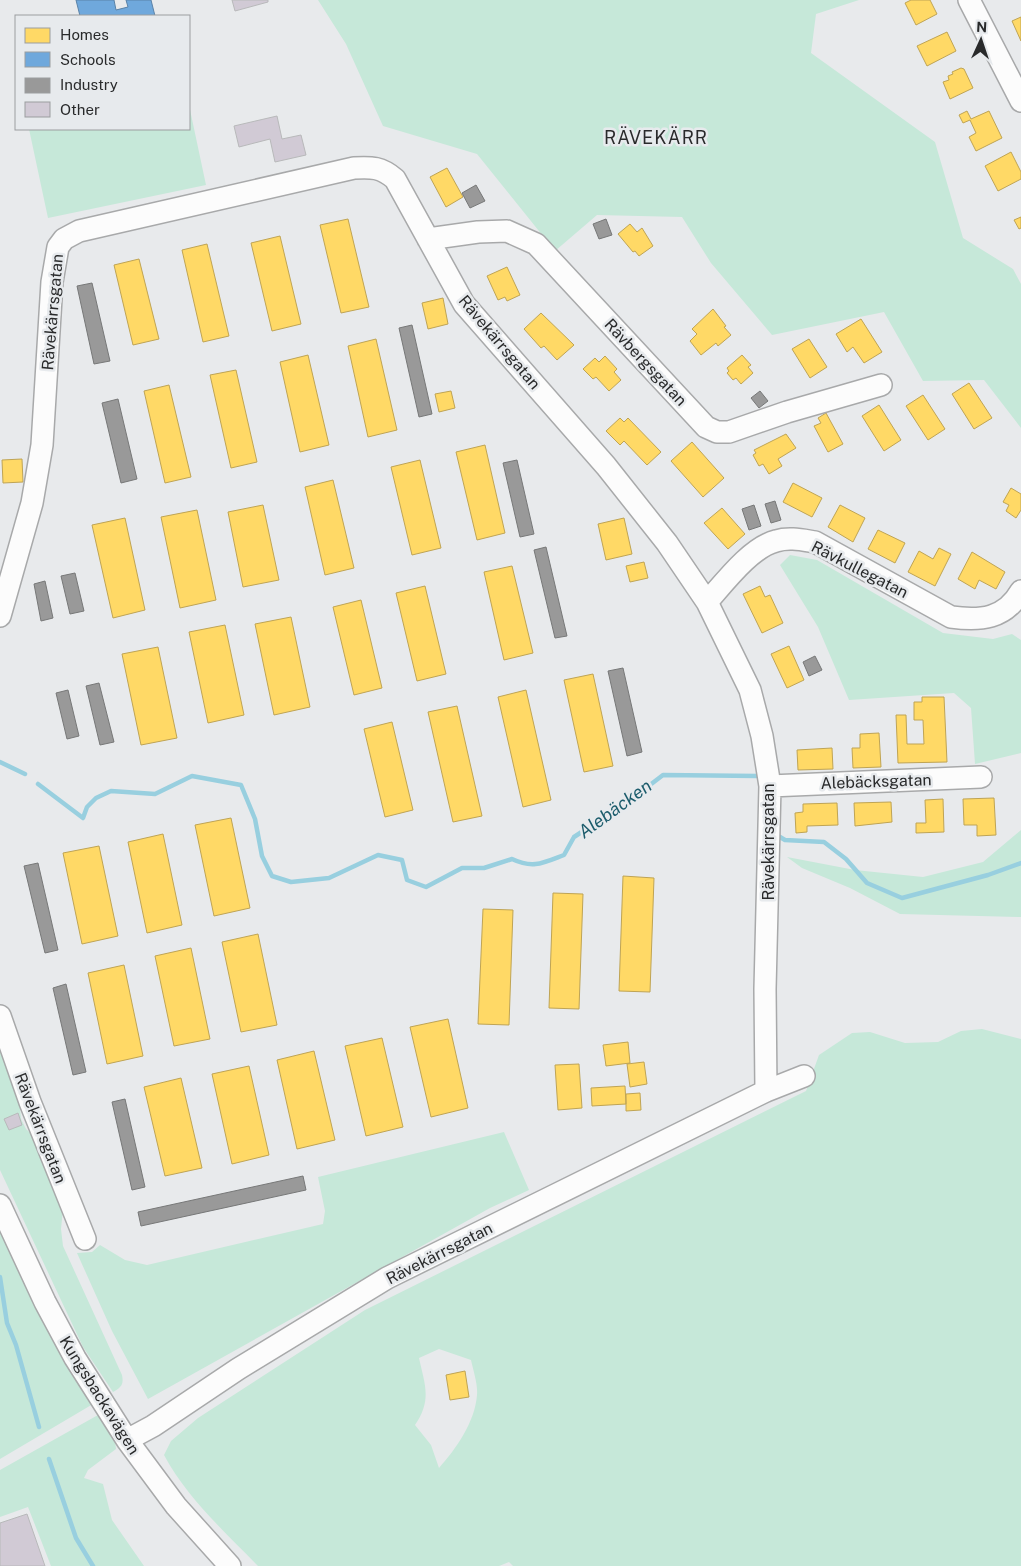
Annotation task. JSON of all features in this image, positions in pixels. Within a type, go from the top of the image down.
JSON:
[{"type":"street","points":[[969,0],[1021,100]]},
{"type":"street","name":"Rävekärrsgatan","points":[[0,616],[32,503],[42,445],[52,282],[58,247],[64,239],[80,231],[354,168],[374,166],[385,170],[395,179],[464,304],[606,466],[667,543],[706,602],[750,690],[762,736],[770,786],[765,989],[766,1091]]},
{"type":"street","name":"Rävbergsgatan","points":[[428,239],[478,232],[507,231],[536,244],[706,426],[717,432],[729,432],[787,412],[881,385]]},
{"type":"street","name":"Rävkullegatan","points":[[706,602],[743,563],[764,545],[777,540],[794,539],[815,542],[951,617],[971,620],[998,615],[1015,602],[1021,591]]},
{"type":"street","name":"Alebäcksgatan","points":[[770,786],[981,777]]},
{"type":"street","name":"Rävekärrsgatan","points":[[0,1016],[30,1102],[85,1239]]},
{"type":"street","name":"Rävekärrsgatan","points":[[127,1440],[153,1426],[238,1369],[388,1278],[766,1091],[804,1076]]},
{"type":"street","name":"Kungsbackavägen","points":[[0,1205],[45,1302],[75,1358],[127,1440],[176,1506],[230,1566]]},
{"type":"green space","points":[[318,0],[859,0],[816,14],[811,53],[935,142],[963,238],[1013,269],[1021,284],[1021,428],[984,380],[923,381],[884,312],[772,335],[711,263],[682,217],[597,215],[555,251],[477,154],[383,126],[346,44]]},
{"type":"green space","points":[[190,110],[206,185],[48,218],[29,130],[190,130]]},
{"type":"green space","points":[[790,555],[817,560],[943,633],[993,639],[1012,634],[1021,640],[1021,753],[975,764],[971,708],[954,693],[849,700],[818,627],[780,565]]},
{"type":"green space","points":[[1021,830],[1021,917],[900,914],[850,888],[802,868],[787,857],[855,870],[923,877],[983,862]]},
{"type":"green space","points":[[982,1029],[1021,1039],[1021,1566],[513,1566],[509,1562],[499,1566],[258,1566],[195,1500],[173,1471],[164,1455],[171,1441],[198,1418],[365,1310],[806,1091],[819,1055],[852,1033],[870,1032],[905,1043],[938,1042],[961,1031]],"holes":[[[439,1349],[471,1360],[477,1391],[473,1415],[458,1444],[439,1468],[431,1445],[415,1425],[424,1408],[426,1392],[419,1358]]]},
{"type":"green space","points":[[0,1035],[18,1089],[21,1119],[26,1129],[39,1141],[63,1209],[61,1229],[63,1246],[122,1375],[123,1381],[121,1385],[113,1392],[83,1347],[0,1170]]},
{"type":"green space","points":[[504,1132],[529,1190],[490,1208],[148,1399],[112,1331],[77,1253],[92,1252],[100,1245],[125,1260],[147,1265],[323,1224],[325,1211],[318,1177]]},
{"type":"green space","points":[[0,1223],[93,1404],[0,1459]]},
{"type":"green space","points":[[98,1415],[115,1441],[116,1449],[88,1470],[84,1478],[103,1484],[112,1520],[144,1566],[51,1566],[28,1507],[0,1517],[0,1470]]},
{"type":"building: Homes","points":[[911,0],[930,0],[937,14],[916,25],[905,3]]},
{"type":"building: Homes","points":[[1021,17],[1021,41],[1012,21]]},
{"type":"building: Homes","points":[[947,32],[956,51],[927,66],[917,46]]},
{"type":"building: Homes","points":[[961,68],[964,69],[973,88],[950,99],[943,82],[949,80],[948,76],[953,74],[952,72]]},
{"type":"building: Homes","points":[[967,111],[971,119],[989,111],[1002,138],[976,151],[969,137],[976,133],[970,120],[963,123],[959,115]]},
{"type":"building: Homes","points":[[1011,152],[1021,172],[1021,179],[998,191],[985,166]]},
{"type":"building: Homes","points":[[447,168],[463,197],[446,207],[430,177]]},
{"type":"building: Homes","points":[[1021,217],[1021,228],[1019,229],[1014,220]]},
{"type":"building: Homes","points":[[348,219],[369,307],[341,313],[320,225]]},
{"type":"building: Homes","points":[[630,224],[637,232],[642,228],[653,246],[639,256],[635,251],[633,252],[618,234]]},
{"type":"building: Homes","points":[[280,236],[301,324],[272,331],[251,243]]},
{"type":"building: Homes","points":[[207,244],[229,336],[203,342],[182,250]]},
{"type":"building: Homes","points":[[139,259],[159,339],[133,345],[114,265]]},
{"type":"building: Homes","points":[[507,267],[520,295],[507,301],[505,297],[498,300],[487,276]]},
{"type":"building: Homes","points":[[443,298],[448,324],[428,329],[422,303]]},
{"type":"building: Homes","points":[[713,309],[731,335],[718,346],[716,343],[701,355],[690,341],[697,334],[692,329]]},
{"type":"building: Homes","points":[[541,313],[574,345],[557,360],[544,346],[541,348],[524,329]]},
{"type":"building: Homes","points":[[861,319],[882,352],[864,363],[853,347],[847,352],[836,334]]},
{"type":"building: Homes","points":[[376,339],[397,430],[368,437],[348,346]]},
{"type":"building: Homes","points":[[809,339],[827,367],[810,378],[792,349]]},
{"type":"building: Homes","points":[[308,355],[329,445],[300,452],[280,362]]},
{"type":"building: Homes","points":[[742,355],[751,365],[748,367],[753,373],[741,384],[736,378],[733,380],[727,373],[729,371],[727,368]]},
{"type":"building: Homes","points":[[605,356],[617,369],[614,372],[621,380],[609,391],[596,377],[593,379],[583,369],[595,358],[599,362]]},
{"type":"building: Homes","points":[[236,370],[257,462],[231,468],[210,375]]},
{"type":"building: Homes","points":[[969,383],[992,418],[974,429],[952,394]]},
{"type":"building: Homes","points":[[169,385],[191,477],[165,483],[144,391]]},
{"type":"building: Homes","points":[[451,391],[455,408],[439,412],[435,394]]},
{"type":"building: Homes","points":[[923,395],[945,429],[928,440],[906,406]]},
{"type":"building: Homes","points":[[879,405],[901,440],[884,451],[862,416]]},
{"type":"building: Homes","points":[[826,413],[843,444],[828,452],[814,426],[821,423],[818,418]]},
{"type":"building: Homes","points":[[620,418],[624,422],[628,418],[661,452],[647,465],[624,441],[620,445],[606,431]]},
{"type":"building: Homes","points":[[786,434],[796,448],[778,459],[782,466],[769,474],[763,464],[759,466],[753,455],[756,453],[754,450]]},
{"type":"building: Homes","points":[[692,442],[724,478],[703,497],[671,461]]},
{"type":"building: Homes","points":[[485,445],[505,533],[477,540],[456,452]]},
{"type":"building: Homes","points":[[22,459],[23,482],[3,483],[2,460]]},
{"type":"building: Homes","points":[[420,460],[441,548],[412,555],[391,467]]},
{"type":"building: Homes","points":[[333,480],[354,568],[325,575],[305,487]]},
{"type":"building: Homes","points":[[793,483],[822,498],[812,517],[783,502]]},
{"type":"building: Homes","points":[[1011,488],[1021,494],[1021,510],[1016,518],[1006,511],[1009,505],[1003,502]]},
{"type":"building: Homes","points":[[263,505],[279,580],[243,587],[228,512]]},
{"type":"building: Homes","points":[[840,505],[865,518],[853,542],[828,527]]},
{"type":"building: Homes","points":[[722,508],[745,534],[728,549],[704,523]]},
{"type":"building: Homes","points":[[197,510],[216,600],[180,608],[161,517]]},
{"type":"building: Homes","points":[[125,518],[145,610],[113,618],[92,525]]},
{"type":"building: Homes","points":[[624,518],[632,554],[606,560],[598,524]]},
{"type":"building: Homes","points":[[878,530],[905,543],[895,563],[868,549]]},
{"type":"building: Homes","points":[[939,548],[951,554],[935,586],[908,572],[919,551],[933,559]]},
{"type":"building: Homes","points":[[972,552],[1005,572],[996,589],[979,580],[975,589],[958,579]]},
{"type":"building: Homes","points":[[644,562],[648,578],[630,582],[626,566]]},
{"type":"building: Homes","points":[[512,566],[533,653],[504,660],[484,572]]},
{"type":"building: Homes","points":[[425,586],[446,674],[417,681],[396,593]]},
{"type":"building: Homes","points":[[760,586],[765,597],[770,595],[783,623],[762,633],[743,594]]},
{"type":"building: Homes","points":[[361,600],[382,688],[354,695],[333,607]]},
{"type":"building: Homes","points":[[291,617],[310,707],[274,715],[255,624]]},
{"type":"building: Homes","points":[[225,625],[244,715],[208,723],[189,632]]},
{"type":"building: Homes","points":[[789,646],[804,680],[787,688],[771,654]]},
{"type":"building: Homes","points":[[158,647],[177,738],[141,745],[122,654]]},
{"type":"building: Homes","points":[[593,674],[613,766],[584,772],[564,680]]},
{"type":"building: Homes","points":[[526,690],[551,800],[523,807],[498,697]]},
{"type":"building: Homes","points":[[922,697],[944,697],[947,762],[898,763],[896,715],[906,715],[907,744],[924,744],[923,720],[914,720],[914,702],[922,702]]},
{"type":"building: Homes","points":[[457,706],[482,816],[453,822],[428,712]]},
{"type":"building: Homes","points":[[392,722],[413,810],[385,817],[364,729]]},
{"type":"building: Homes","points":[[879,733],[881,767],[853,768],[852,748],[860,748],[860,734]]},
{"type":"building: Homes","points":[[832,748],[833,769],[798,770],[797,750]]},
{"type":"building: Homes","points":[[994,798],[996,835],[977,836],[977,825],[964,825],[963,799]]},
{"type":"building: Homes","points":[[943,799],[944,832],[916,833],[916,823],[926,823],[925,800]]},
{"type":"building: Homes","points":[[891,802],[892,822],[855,826],[854,803]]},
{"type":"building: Homes","points":[[837,803],[838,825],[807,826],[807,832],[796,833],[795,813],[803,812],[803,804]]},
{"type":"building: Homes","points":[[231,818],[250,908],[214,916],[195,825]]},
{"type":"building: Homes","points":[[163,834],[182,925],[147,933],[128,842]]},
{"type":"building: Homes","points":[[99,846],[118,936],[82,944],[63,853]]},
{"type":"building: Homes","points":[[623,876],[654,878],[650,992],[619,991]]},
{"type":"building: Homes","points":[[553,893],[583,894],[579,1009],[549,1008]]},
{"type":"building: Homes","points":[[483,909],[513,910],[509,1025],[478,1024]]},
{"type":"building: Homes","points":[[258,934],[277,1025],[241,1032],[222,942]]},
{"type":"building: Homes","points":[[191,948],[210,1039],[174,1046],[155,956]]},
{"type":"building: Homes","points":[[124,965],[143,1056],[107,1064],[88,973]]},
{"type":"building: Homes","points":[[448,1019],[468,1108],[431,1117],[410,1027]]},
{"type":"building: Homes","points":[[382,1038],[403,1127],[366,1136],[345,1046]]},
{"type":"building: Homes","points":[[628,1042],[630,1063],[606,1066],[603,1045]]},
{"type":"building: Homes","points":[[314,1051],[335,1140],[297,1149],[277,1060]]},
{"type":"building: Homes","points":[[644,1062],[647,1084],[630,1087],[627,1064]]},
{"type":"building: Homes","points":[[579,1064],[582,1108],[558,1110],[555,1065]]},
{"type":"building: Homes","points":[[249,1066],[269,1155],[232,1164],[212,1074]]},
{"type":"building: Homes","points":[[181,1078],[202,1168],[165,1176],[144,1087]]},
{"type":"building: Homes","points":[[625,1086],[626,1104],[592,1106],[591,1088]]},
{"type":"building: Homes","points":[[640,1093],[641,1110],[626,1111],[626,1094]]},
{"type":"building: Homes","points":[[465,1371],[469,1397],[450,1400],[446,1375]]},
{"type":"building: Schools","points":[[76,0],[114,0],[116,10],[128,7],[126,0],[151,0],[155,15],[80,15]]},
{"type":"building: Industry","points":[[476,185],[485,201],[470,208],[462,193]]},
{"type":"building: Industry","points":[[606,219],[612,235],[599,239],[593,224]]},
{"type":"building: Industry","points":[[92,283],[110,361],[94,364],[77,286]]},
{"type":"building: Industry","points":[[412,325],[432,414],[419,417],[399,328]]},
{"type":"building: Industry","points":[[760,391],[768,401],[759,408],[751,398]]},
{"type":"building: Industry","points":[[118,399],[137,479],[121,483],[102,403]]},
{"type":"building: Industry","points":[[517,460],[534,534],[520,537],[503,463]]},
{"type":"building: Industry","points":[[775,501],[781,520],[771,523],[765,504]]},
{"type":"building: Industry","points":[[754,505],[761,526],[749,530],[742,509]]},
{"type":"building: Industry","points":[[546,547],[567,636],[555,638],[534,550]]},
{"type":"building: Industry","points":[[75,573],[84,611],[70,614],[61,576]]},
{"type":"building: Industry","points":[[45,581],[53,618],[41,621],[34,584]]},
{"type":"building: Industry","points":[[815,656],[822,670],[809,676],[803,662]]},
{"type":"building: Industry","points":[[623,668],[642,752],[627,756],[608,671]]},
{"type":"building: Industry","points":[[99,683],[114,742],[100,745],[86,686]]},
{"type":"building: Industry","points":[[68,690],[79,736],[67,739],[56,693]]},
{"type":"building: Industry","points":[[38,863],[58,950],[45,953],[24,866]]},
{"type":"building: Industry","points":[[66,984],[86,1072],[73,1075],[53,988]]},
{"type":"building: Industry","points":[[125,1099],[145,1187],[132,1190],[112,1102]]},
{"type":"building: Industry","points":[[303,1176],[306,1190],[141,1226],[138,1212]]},
{"type":"building: Other","points":[[232,0],[268,0],[268,2],[235,11]]},
{"type":"building: Other","points":[[277,116],[282,139],[301,135],[306,155],[275,162],[270,139],[239,147],[234,126]]},
{"type":"building: Other","points":[[18,1113],[22,1125],[9,1130],[4,1119]]},
{"type":"building: Other","points":[[27,1514],[45,1566],[0,1566],[0,1523]]},
{"type":"waterway","name":"Alebäcken","points":[[0,762],[25,774]]},
{"type":"waterway","name":"Alebäcken","points":[[38,784],[83,818],[87,807],[96,798],[111,791],[155,794],[192,776],[241,785],[255,819],[262,856],[272,876],[291,882],[329,878],[378,855],[402,860],[407,880],[426,887],[462,868],[484,868],[512,859],[526,864],[538,864],[564,855],[574,837],[629,801],[663,775],[758,776]]},
{"type":"waterway","name":"Alebäcken","points":[[780,837],[785,840],[824,842],[846,859],[867,883],[902,898],[988,875],[1021,863]]},
{"type":"waterway","points":[[0,1277],[7,1323],[16,1345],[39,1427]]},
{"type":"waterway","points":[[49,1459],[76,1538],[93,1566]]},
{"type":"district","name":"RÄVEKÄRR","points":[[656,138]]}]
